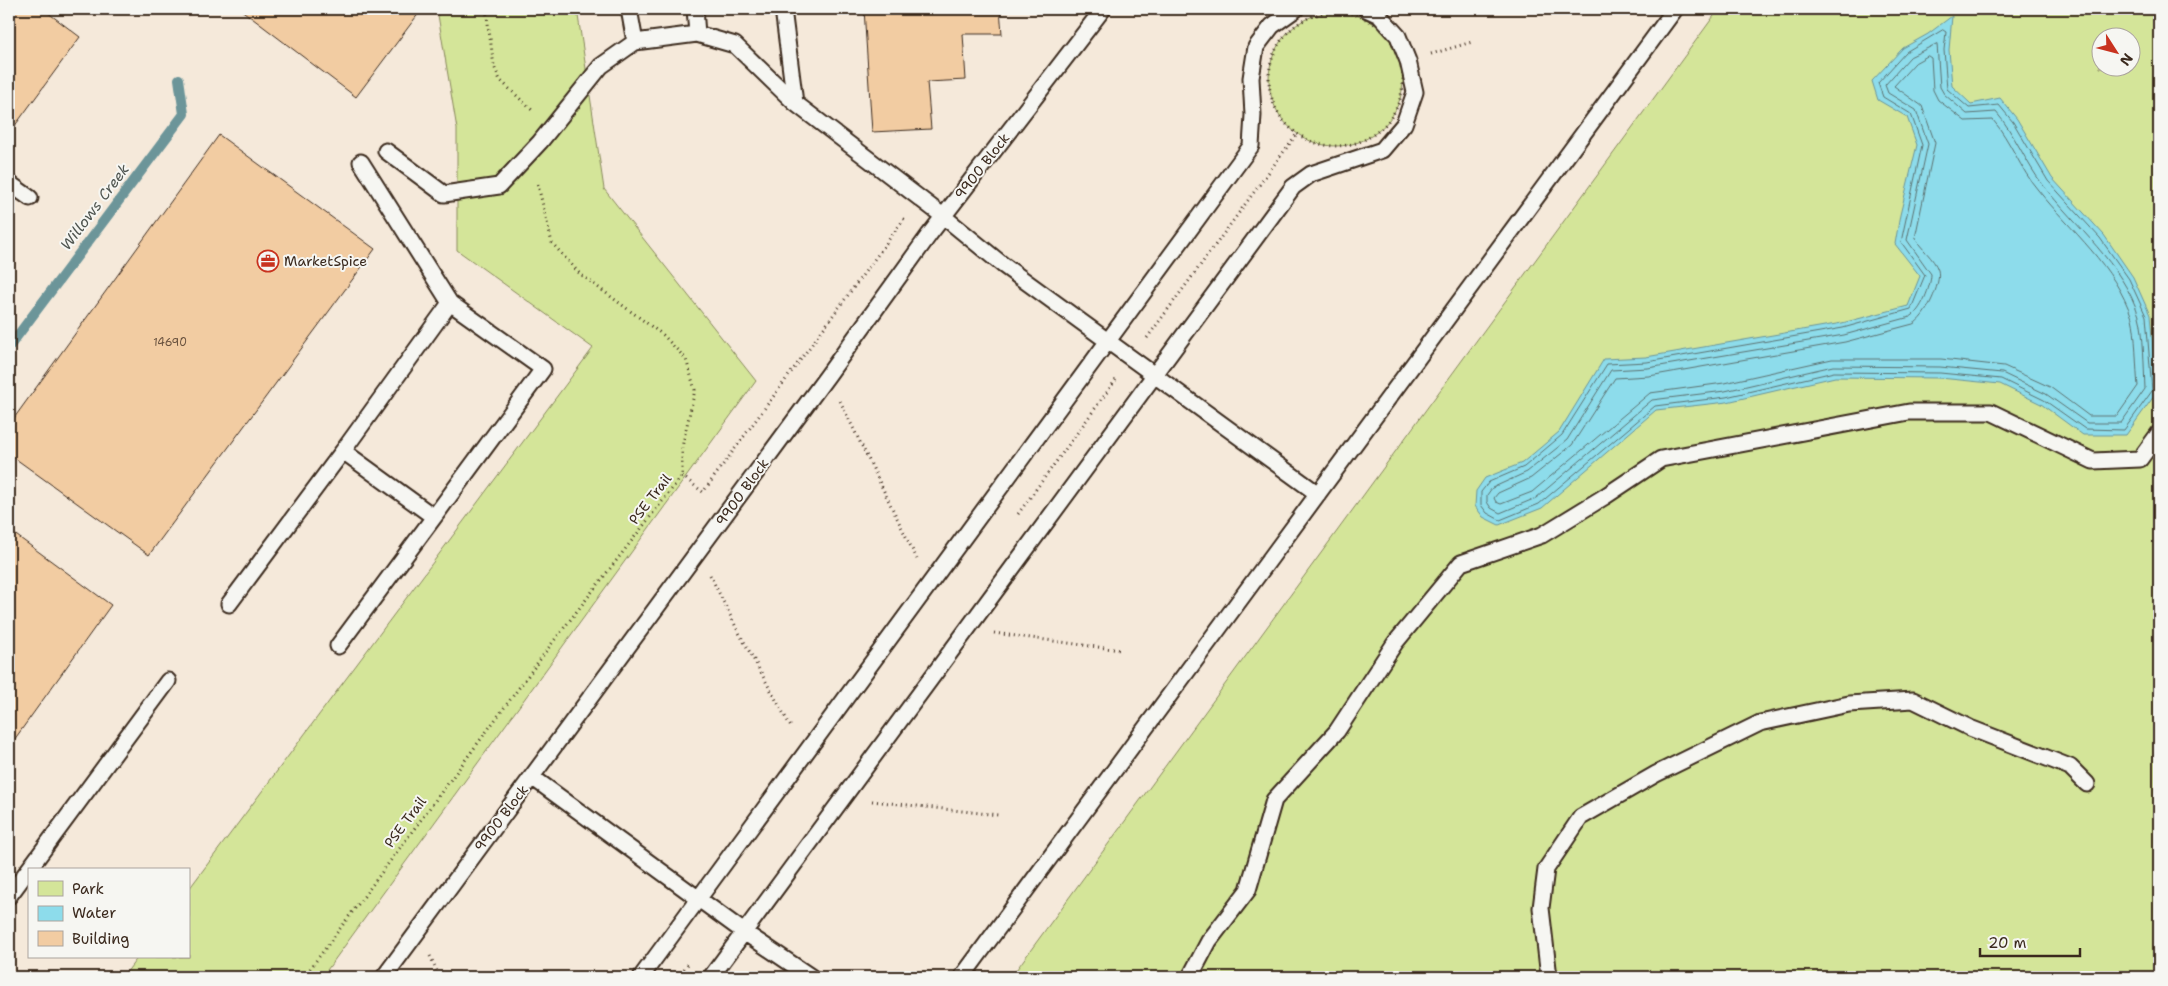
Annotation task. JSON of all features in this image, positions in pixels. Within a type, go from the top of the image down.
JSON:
[{"type":"lane","points":[[629,9],[635,42]]},
{"type":"lane","points":[[695,9],[697,34]]},
{"type":"lane","points":[[783,9],[795,102]]},
{"type":"lane","name":"9900 Block","points":[[384,977],[943,216],[1103,9]]},
{"type":"lane","points":[[642,977],[1251,146],[1254,115],[1251,78],[1256,47],[1272,26],[1296,9]]},
{"type":"lane","points":[[711,977],[1293,187],[1311,174],[1382,150],[1404,124],[1414,92],[1398,36],[1380,15],[1366,9]]},
{"type":"lane","points":[[962,977],[1675,9]]},
{"type":"lane","points":[[386,151],[444,194],[499,186],[540,142],[601,66],[635,42],[697,34],[735,46],[795,102],[943,216],[1003,265],[1318,494]]},
{"type":"lane","points":[[338,646],[543,369],[450,302],[361,162]]},
{"type":"lane","points":[[9,183],[30,198]]},
{"type":"lane","points":[[229,604],[343,451],[450,302]]},
{"type":"lane","points":[[1190,977],[1209,940],[1248,890],[1274,800],[1337,730],[1395,643],[1461,563],[1542,535],[1661,459],[1744,442],[1909,412],[1991,412],[2093,461],[2140,459],[2159,433]]},
{"type":"lane","points":[[343,451],[434,517]]},
{"type":"lane","points":[[30,868],[168,681]]},
{"type":"lane","points":[[1549,977],[1541,908],[1546,870],[1580,817],[1656,774],[1760,723],[1849,704],[1913,700],[1970,728],[2070,767],[2087,784]]},
{"type":"lane","points":[[532,777],[744,932],[811,977]]},
{"type":"lane","points":[[9,896],[28,870]]},
{"type":"path","name":"PSE Trail","points":[[304,977],[553,642],[682,476],[682,447],[695,390],[686,360],[662,335],[580,274],[552,243],[536,174],[541,119],[500,80],[494,66],[486,9]]},
{"type":"path","points":[[1330,10],[1353,14],[1373,23],[1386,34],[1405,62],[1403,86],[1397,109],[1383,128],[1363,141],[1341,147],[1317,145],[1296,135],[1281,121],[1272,102],[1268,82],[1270,61],[1279,42],[1293,27],[1311,16],[1330,10]]},
{"type":"path","points":[[1405,62],[1472,42]]},
{"type":"path","points":[[702,502],[703,492],[904,219]]},
{"type":"path","points":[[807,350],[828,375],[930,584]]},
{"type":"path","points":[[682,476],[703,492]]},
{"type":"path","points":[[698,551],[737,629],[806,753]]},
{"type":"path","points":[[967,629],[1120,650]]},
{"type":"path","points":[[842,798],[998,815]]},
{"type":"green space","points":[[437,9],[577,9],[604,189],[756,381],[322,977],[123,977],[137,958],[190,958],[190,888],[593,348],[457,250],[457,129]]},
{"type":"green space","points":[[1719,9],[2159,9],[2159,977],[1011,977]]},
{"type":"green space","points":[[1336,12],[1362,17],[1384,31],[1398,53],[1403,79],[1398,105],[1384,127],[1362,141],[1336,146],[1310,141],[1288,127],[1274,105],[1269,79],[1274,53],[1288,31],[1310,17]]},
{"type":"water","points":[[1952,16],[1949,50],[1952,86],[1971,104],[2000,98],[2017,119],[2052,178],[2104,235],[2133,277],[2150,315],[2157,392],[2126,435],[2083,435],[2041,404],[2000,384],[1940,378],[1835,377],[1727,402],[1656,410],[1542,508],[1499,525],[1483,517],[1475,506],[1476,491],[1485,478],[1522,463],[1559,432],[1604,359],[1646,357],[1842,323],[1908,306],[1920,276],[1895,244],[1917,145],[1907,117],[1878,100],[1872,81],[1903,48],[1928,34]]},
{"type":"building","points":[[9,9],[43,9],[80,37],[11,131],[9,129]]},
{"type":"building","points":[[240,9],[422,9],[356,97]]},
{"type":"building","points":[[864,9],[1000,9],[1002,34],[963,34],[966,80],[927,82],[931,129],[872,132]]},
{"type":"building","points":[[219,135],[375,249],[149,555],[9,454],[9,425]]},
{"type":"building","points":[[9,530],[111,605],[9,747]]},
{"type":"waterway","name":"Willows Creek","points":[[9,347],[184,114],[179,79]]},
{"type":"place","name":"MarketSpice","points":[[268,261]]}]
